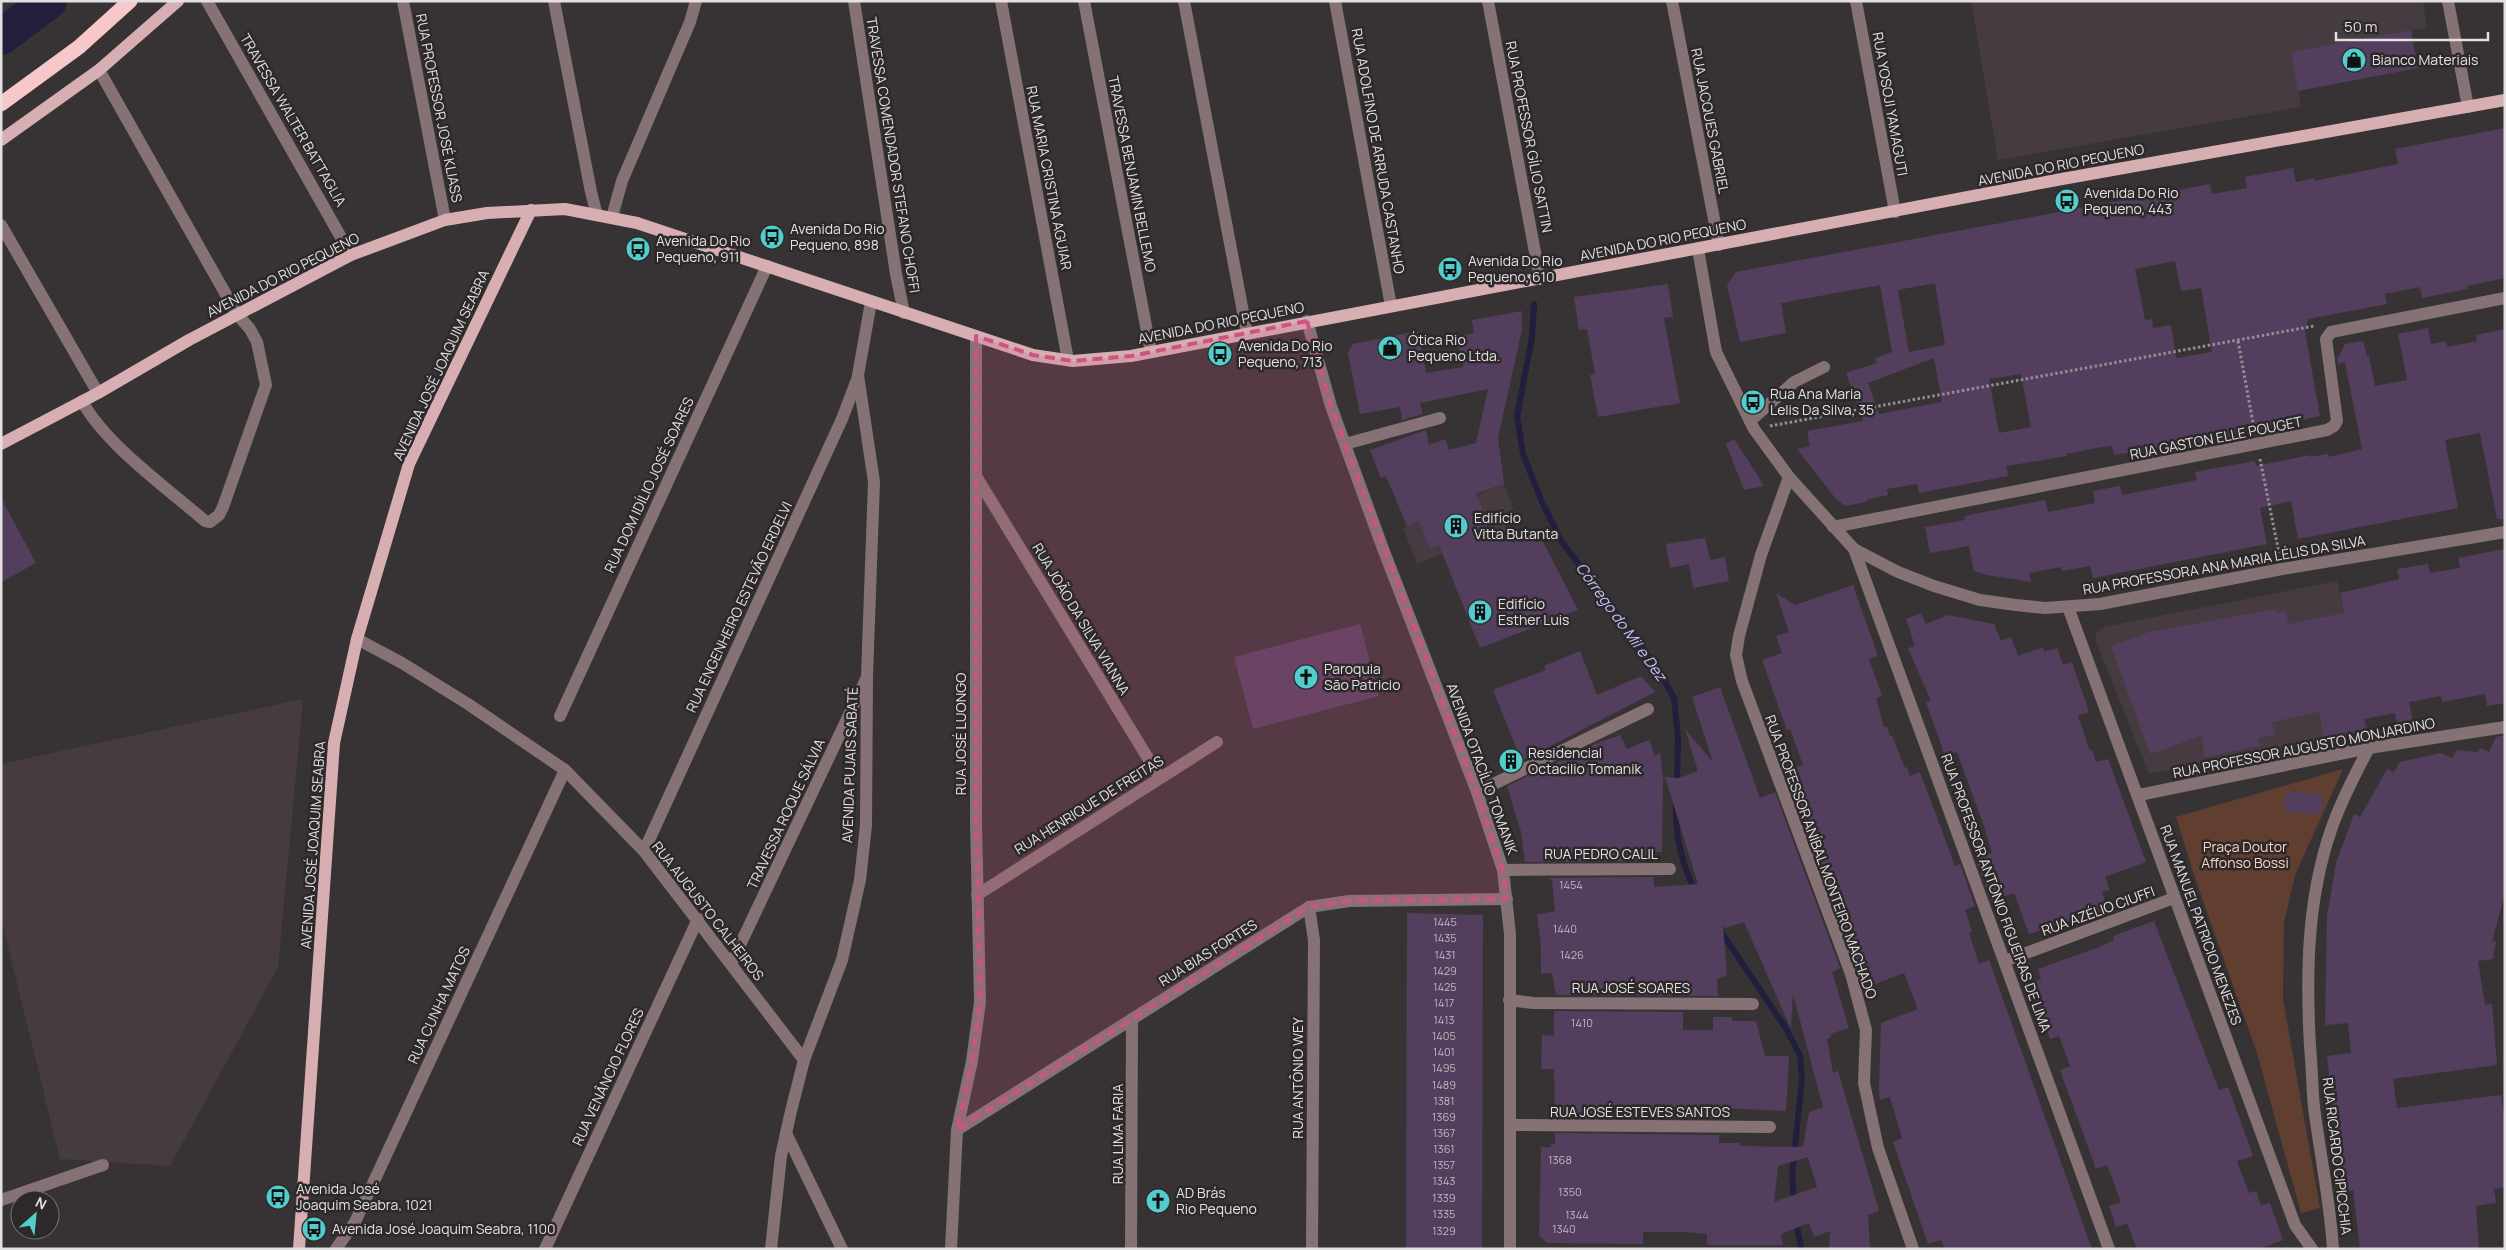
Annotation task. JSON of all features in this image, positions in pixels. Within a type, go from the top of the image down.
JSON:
[{"type":"highway","points":[[1,104],[78,47],[130,1]]},
{"type":"main road","points":[[1,140],[99,70],[178,1]]},
{"type":"main road","name":"AVENIDA DO RIO PEQUENO","points":[[1,444],[98,393],[237,314],[351,255],[445,220],[486,213],[565,209],[649,226],[1033,355],[1068,360],[1117,357],[1150,352],[2062,179],[2505,100]]},
{"type":"main road","name":"AVENIDA JOSÉ JOAQUIM SEABRA","points":[[299,1249],[334,743],[357,639],[409,464],[531,210]]},
{"type":"street","name":"TRAVESSA WALTER BATTAGLIA","points":[[207,1],[351,255]]},
{"type":"street","name":"RUA PROFESSOR JOSÉ KLIASS","points":[[403,1],[445,220]]},
{"type":"street","points":[[554,1],[597,215]]},
{"type":"street","points":[[612,218],[622,181],[690,22],[696,1]]},
{"type":"street","name":"TRAVESSA COMENDADOR STEFANO CHOFFI","points":[[854,1],[896,274],[904,313]]},
{"type":"street","name":"RUA MARIA CRISTINA AGUIAR","points":[[1001,1],[1068,360]]},
{"type":"street","name":"TRAVESSA BENJAMIN BELLEMO","points":[[1084,1],[1150,352]]},
{"type":"street","points":[[1184,1],[1247,333]]},
{"type":"street","name":"RUA ADOLFINO DE ARRUDA CASTANHO","points":[[1335,1],[1391,306]]},
{"type":"street","name":"RUA PROFESSOR GÍLIO SATTIN","points":[[1488,1],[1540,279]]},
{"type":"street","name":"RUA JACQUES GABRIEL","points":[[1672,1],[1719,245]]},
{"type":"street","name":"RUA YOSOJI YAMAGUTI","points":[[1856,1],[1895,212]]},
{"type":"street","points":[[2448,1],[2468,107]]},
{"type":"street","points":[[82,401],[97,424],[205,521],[210,522],[219,515],[266,385],[257,342],[250,329],[237,314],[99,70]]},
{"type":"street","points":[[1,225],[98,393]]},
{"type":"street","name":"RUA PROFESSORA ANA MARIA LÉLIS DA SILVA","points":[[1698,249],[1716,352],[1752,425],[1789,478],[1833,527],[1854,548],[1898,572],[1980,600],[2045,608],[2068,607],[2100,604],[2282,569],[2505,532]]},
{"type":"street","name":"RUA DOM IDÍLIO JOSÉ SOARES","points":[[560,716],[767,266]]},
{"type":"street","points":[[2331,332],[2505,298]]},
{"type":"street","name":"AVENIDA PUJAIS SABATÉ","points":[[771,1249],[786,1133],[804,1060],[842,960],[860,880],[866,825],[874,482],[858,375],[871,302]]},
{"type":"street","name":"AVENIDA OTACÍLIO TOMANIK","points":[[1306,322],[1331,406],[1477,792],[1503,870],[1510,934],[1510,1249]]},
{"type":"street","name":"RUA GASTON ELLE POUGET","points":[[1833,527],[2316,434],[2334,426],[2337,416],[2326,339],[2331,332]]},
{"type":"street","name":"RUA JOSÉ LUONGO","points":[[950,1249],[956,1130],[972,1061],[980,1002],[977,894],[976,336]]},
{"type":"street","points":[[1752,425],[1794,382],[1824,367]]},
{"type":"street","name":"RUA ENGENHEIRO ESTEVÃO ERDELVI","points":[[644,851],[842,419],[858,375]]},
{"type":"street","points":[[1345,444],[1440,418]]},
{"type":"street","name":"RUA JOÃO DA SILVA VIANNA","points":[[976,476],[1160,778]]},
{"type":"street","name":"RUA PROFESSOR ANÍBAL MONTEIRO MACHADO","points":[[1789,478],[1761,555],[1739,636],[1736,655],[1742,681],[1851,974],[1866,1030],[1864,1083],[1878,1148],[1912,1249]]},
{"type":"street","name":"RUA PROFESSOR ANTÔNIO FIGUEIRAS DE LIMA","points":[[1854,548],[2109,1249]]},
{"type":"street","name":"RUA MANUEL PATRICIO MENEZES","points":[[2068,607],[2294,1225],[2312,1249]]},
{"type":"street","name":"RUA AUGUSTO CALHEIROS","points":[[357,639],[468,704],[564,770],[644,851],[698,919],[804,1060]]},
{"type":"street","name":"TRAVESSA ROQUE SÁLVIA","points":[[731,964],[868,676]]},
{"type":"street","points":[[1477,792],[1648,709]]},
{"type":"street","name":"RUA PROFESSOR AUGUSTO MONJARDINO","points":[[2138,795],[2369,748],[2505,727]]},
{"type":"street","name":"RUA HENRIQUE DE FREITAS","points":[[977,894],[1217,742]]},
{"type":"street","name":"RUA RICARDO CIPICCHIA","points":[[2334,1249],[2331,1207],[2314,1106],[2307,986],[2315,893],[2331,830],[2349,786],[2369,748]]},
{"type":"street","name":"RUA CUNHA MATOS","points":[[336,1249],[355,1222],[564,770]]},
{"type":"street","name":"RUA PEDRO CALIL","points":[[1503,870],[1670,869]]},
{"type":"street","name":"RUA AZÉLIO CIUFFI","points":[[2005,961],[2174,898]]},
{"type":"street","name":"RUA BIAS FORTES","points":[[956,1130],[1309,907],[1349,900],[1507,899]]},
{"type":"street","name":"RUA ANTÔNIO WEY","points":[[1309,907],[1314,940],[1312,1249]]},
{"type":"street","name":"RUA VENÂNCIO FLORES","points":[[546,1249],[698,919]]},
{"type":"street","name":"RUA JOSÉ SOARES","points":[[1509,1000],[1533,1002],[1753,1004]]},
{"type":"street","name":"RUA LIMA FARIA","points":[[1131,1249],[1132,1019]]},
{"type":"street","name":"RUA JOSÉ ESTEVES SANTOS","points":[[1510,1125],[1770,1127]]},
{"type":"street","points":[[786,1133],[842,1249]]},
{"type":"street","points":[[1,1200],[102,1165]]},
{"type":"street","points":[[1902,1249],[1906,1231]]},
{"type":"path","points":[[1752,425],[2316,326],[2323,326],[2331,332]]},
{"type":"path","points":[[2238,341],[2282,569]]},
{"type":"highlighted area","points":[[1307,321],[1331,406],[1477,792],[1503,870],[1507,899],[1349,901],[1309,907],[957,1130],[972,1061],[980,1002],[976,822],[976,336],[1033,355],[1073,361],[1131,356]]},
{"type":"shaded area","points":[[1971,1],[2423,1],[2427,28],[2411,30],[2298,91],[2301,107],[1998,160]]},
{"type":"shaded area","points":[[1504,484],[1518,522],[1417,564],[1403,528]]},
{"type":"shaded area","points":[[2337,581],[2367,730],[2149,774],[2096,641],[2096,633],[2104,627]]},
{"type":"shaded area","points":[[303,699],[278,967],[170,1166],[60,1159],[1,918],[1,764]]},
{"type":"green space","name":"Praça Doutor Affonso Bossi","points":[[2343,769],[2295,875],[2284,923],[2283,999],[2320,1208],[2301,1213],[2257,1053],[2197,884],[2176,817]]},
{"type":"building","name":"Bianco Materiais","points":[[2411,30],[2418,68],[2298,91],[2291,52]]},
{"type":"building","points":[[2505,128],[2505,278],[2467,286],[2467,289],[2422,298],[2420,287],[2385,294],[2387,304],[2308,319],[2305,332],[2320,416],[2249,432],[2114,455],[2112,446],[2096,448],[2066,454],[2067,456],[2006,466],[2008,476],[1919,493],[1917,484],[1887,489],[1888,495],[1845,506],[1836,499],[1797,449],[1810,446],[1807,431],[1863,421],[1846,373],[1877,363],[1875,358],[1892,352],[1880,285],[1781,303],[1786,333],[1740,342],[1727,285],[1736,272],[2210,184],[2212,194],[2247,188],[2245,177],[2293,168],[2296,182],[2314,178],[2314,181],[2398,164],[2395,149]],"holes":[[[2175,261],[2181,291],[2201,288],[2212,352],[2176,358],[2171,325],[2153,328],[2152,319],[2145,320],[2135,269]],[[1935,283],[1945,345],[1909,352],[1898,290]],[[1934,358],[1942,402],[1879,414],[1868,383]],[[2021,374],[2031,427],[1999,433],[1989,379]]]},
{"type":"building","points":[[1668,284],[1673,317],[1664,318],[1680,403],[1598,417],[1590,375],[1595,374],[1587,329],[1579,330],[1574,297]]},
{"type":"building","points":[[1522,311],[1522,329],[1498,438],[1504,484],[1476,494],[1492,533],[1506,527],[1512,543],[1537,530],[1578,610],[1480,648],[1439,545],[1430,549],[1419,521],[1407,526],[1386,476],[1381,478],[1370,450],[1426,430],[1429,445],[1445,439],[1449,450],[1476,443],[1488,389],[1420,403],[1423,414],[1402,420],[1400,407],[1360,414],[1348,353],[1353,344],[1418,331],[1426,373],[1463,367],[1457,337],[1474,333],[1472,320]]},
{"type":"building","points":[[2428,328],[2431,344],[2446,341],[2447,347],[2477,341],[2476,335],[2505,329],[2505,519],[2497,519],[2480,433],[2445,440],[2458,508],[2298,539],[2291,501],[2260,508],[2267,544],[2093,578],[2090,566],[2062,571],[2061,567],[2029,573],[2031,582],[1974,571],[1969,546],[1930,553],[1925,527],[1965,520],[1964,516],[2045,500],[2048,512],[2095,503],[2093,491],[2120,486],[2122,495],[2197,480],[2195,472],[2255,461],[2256,466],[2310,455],[2310,457],[2328,454],[2329,457],[2362,449],[2345,362],[2338,364],[2337,360],[2345,344],[2363,341],[2367,356],[2369,356],[2375,386],[2407,380],[2398,334]]},
{"type":"building","points":[[1734,439],[1764,486],[1744,490],[1726,444]]},
{"type":"building","points":[[1,498],[36,563],[1,582]]},
{"type":"building","points":[[1705,538],[1710,560],[1725,557],[1729,581],[1693,588],[1689,564],[1670,568],[1666,544]]},
{"type":"building","points":[[2505,549],[2505,703],[2487,706],[2485,694],[2442,702],[2441,696],[2409,702],[2413,721],[2397,724],[2395,713],[2364,719],[2366,729],[2324,738],[2319,712],[2272,722],[2275,735],[2258,738],[2260,746],[2205,757],[2201,736],[2150,754],[2111,646],[2149,632],[2276,609],[2277,613],[2286,611],[2288,624],[2344,613],[2340,593],[2399,579],[2397,569],[2428,564],[2430,573],[2460,568],[2458,558]]},
{"type":"building","points":[[1853,585],[1878,656],[1869,659],[1882,696],[1876,698],[1884,727],[1887,727],[1890,736],[1892,735],[1910,776],[1920,772],[1955,866],[1960,864],[1975,906],[1965,910],[1972,931],[1969,933],[1979,964],[1989,960],[2092,1249],[1945,1249],[1941,1240],[1928,1244],[1893,1142],[1902,1138],[1890,1097],[1880,1100],[1879,1088],[1881,1023],[1918,1009],[1904,973],[1870,986],[1861,960],[1855,962],[1790,787],[1796,784],[1790,769],[1803,765],[1790,729],[1787,730],[1762,660],[1782,653],[1776,636],[1789,632],[1776,593],[1795,605]]},
{"type":"building","points":[[1921,613],[1926,624],[1948,615],[1994,624],[2001,641],[2011,637],[2018,656],[2043,647],[2044,652],[2057,648],[2063,665],[2072,662],[2089,712],[2078,716],[2090,751],[2092,750],[2096,762],[2108,759],[2146,862],[2105,877],[2110,890],[2102,892],[2108,909],[2029,934],[2014,893],[1991,901],[1976,859],[1992,853],[1984,826],[1957,752],[1945,756],[1926,702],[1931,701],[1908,648],[1915,646],[1906,619]]},
{"type":"building","name":"Paroquia São Patricio","points":[[1360,624],[1379,696],[1253,729],[1234,657]]},
{"type":"building","points":[[1580,651],[1597,695],[1641,676],[1655,692],[1502,771],[1498,763],[1518,752],[1493,690],[1546,670],[1544,666]]},
{"type":"building","points":[[1720,687],[1760,798],[1775,792],[1840,968],[1832,972],[1849,1028],[1830,1034],[1831,1037],[1827,1039],[1833,1073],[1838,1071],[1879,1211],[1868,1215],[1870,1249],[1829,1249],[1830,1231],[1814,1237],[1809,1223],[1781,1234],[1783,1245],[1707,1245],[1707,1234],[1686,1232],[1643,1232],[1643,1244],[1547,1243],[1539,1236],[1541,1147],[1551,1147],[1551,1144],[1555,1144],[1555,1133],[1719,1135],[1719,1143],[1740,1143],[1739,1146],[1803,1147],[1809,1112],[1823,1107],[1793,994],[1791,1029],[1744,922],[1725,928],[1723,925],[1727,975],[1717,979],[1718,996],[1556,995],[1552,973],[1541,974],[1541,945],[1537,915],[1555,911],[1552,880],[1548,878],[1654,877],[1654,887],[1698,884],[1665,777],[1679,778],[1698,771],[1685,729],[1713,762],[1692,697]],"holes":[[[1808,1157],[1817,1187],[1774,1202],[1778,1166]]]},
{"type":"building","points":[[1620,735],[1627,749],[1649,740],[1655,756],[1660,753],[1663,777],[1662,852],[1655,852],[1655,861],[1525,862],[1521,832],[1507,786],[1592,745]]},
{"type":"building","points":[[2505,735],[2505,892],[2492,942],[2496,941],[2493,959],[2478,961],[2485,1005],[2492,1004],[2497,1065],[2393,1079],[2397,1108],[2501,1095],[2505,1127],[2505,1187],[2494,1189],[2496,1203],[2476,1206],[2479,1248],[2360,1249],[2353,1190],[2343,1192],[2327,1056],[2351,1053],[2348,1023],[2325,1025],[2327,916],[2336,863],[2354,814],[2360,817],[2387,769],[2394,772],[2400,762],[2441,753],[2452,758],[2457,750],[2478,752],[2480,748],[2489,752],[2496,737]]},
{"type":"building","points":[[2286,791],[2323,795],[2321,815],[2284,811]]},
{"type":"building","points":[[1407,913],[1483,915],[1482,1249],[1406,1249]]},
{"type":"building","points":[[2154,921],[2219,1090],[2228,1087],[2249,1144],[2253,1156],[2237,1161],[2249,1193],[2256,1191],[2261,1205],[2270,1203],[2283,1240],[2259,1249],[2137,1249],[2127,1223],[2116,1227],[2109,1206],[2121,1202],[2107,1165],[2096,1169],[2060,1070],[2070,1066],[2059,1036],[2050,1039],[2030,983],[2041,979],[2038,969],[2099,947],[2114,940],[2113,936]]},
{"type":"building","points":[[1554,1011],[1683,1012],[1683,1030],[1713,1030],[1713,1017],[1732,1017],[1732,1021],[1756,1021],[1765,1056],[1789,1056],[1786,1111],[1720,1108],[1720,1118],[1555,1117],[1554,1069],[1541,1069],[1542,1035],[1554,1036]]},
{"type":"waterway","points":[[1,37],[49,1]]},
{"type":"waterway","name":"Córrego do Mil e Dez","points":[[1534,304],[1532,337],[1517,416],[1523,454],[1541,500],[1562,542],[1655,664],[1674,698],[1678,738],[1677,785]]},
{"type":"waterway","name":"Córrego do Mil e Dez","points":[[1676,805],[1680,850],[1696,892]]},
{"type":"waterway","name":"Córrego do Mil e Dez","points":[[1720,930],[1785,1027],[1800,1055],[1802,1079],[1792,1175],[1794,1203]]},
{"type":"waterway","name":"Córrego do Mil e Dez","points":[[1796,1220],[1801,1249]]},
{"type":"place","name":"Bianco Materiais","points":[[2354,60]]},
{"type":"place","name":"Avenida Do Rio Pequeno, 443","points":[[2067,201]]},
{"type":"place","name":"Avenida Do Rio Pequeno, 898","points":[[772,237]]},
{"type":"place","name":"Avenida Do Rio Pequeno, 911","points":[[638,249]]},
{"type":"place","name":"Avenida Do Rio Pequeno, 610","points":[[1450,269]]},
{"type":"place","name":"Ótica Rio Pequeno Ltda.","points":[[1390,348]]},
{"type":"place","name":"Avenida Do Rio Pequeno, 713","points":[[1220,354]]},
{"type":"place","name":"Rua Ana Maria Lelis Da Silva, 35","points":[[1753,402]]},
{"type":"place","name":"Edifício Vitta Butanta","points":[[1456,526]]},
{"type":"place","name":"Edifício Esther Luis","points":[[1480,612]]},
{"type":"place","name":"Paroquia São Patricio","points":[[1306,677]]},
{"type":"place","name":"Residencial Octacilio Tomanik","points":[[1511,761]]},
{"type":"place","name":"Avenida José Joaquim Seabra, 1021","points":[[278,1197]]},
{"type":"place","name":"AD Brás Rio Pequeno","points":[[1158,1201]]},
{"type":"place","name":"Avenida José Joaquim Seabra, 1100","points":[[314,1229]]}]
